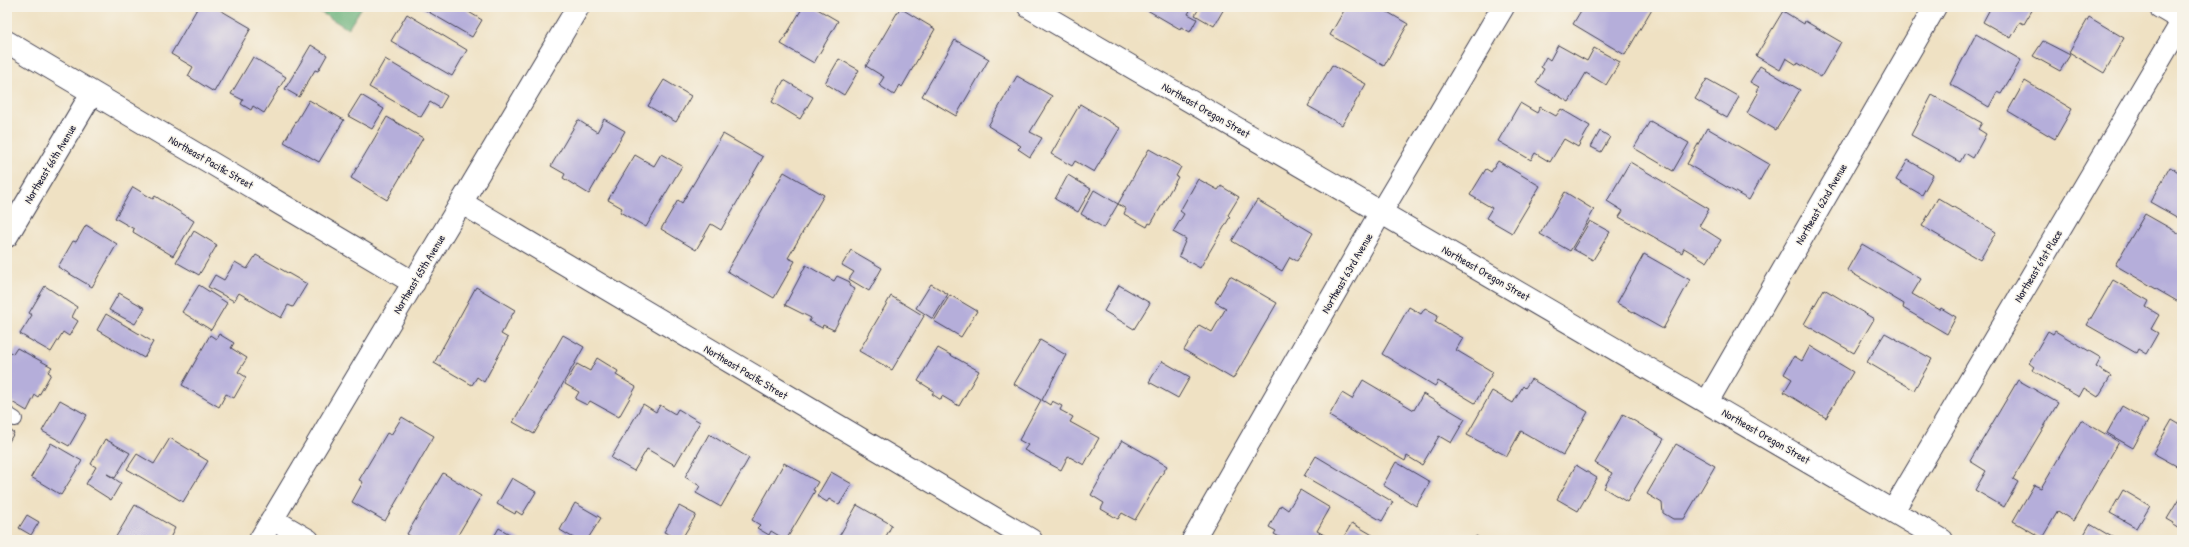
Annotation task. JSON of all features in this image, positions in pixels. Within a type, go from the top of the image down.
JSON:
[{"type":"street","name":"Northeast 65th Avenue","points":[[260,540],[578,7]]},
{"type":"street","name":"Northeast Oregon Street","points":[[1029,7],[1053,13],[1381,212],[1942,540]]},
{"type":"street","name":"Northeast 63rd Avenue","points":[[1193,540],[1381,212],[1503,7]]},
{"type":"street","name":"Northeast 62nd Avenue","points":[[1707,402],[1935,7]]},
{"type":"street","points":[[2160,7],[2182,21]]},
{"type":"street","name":"Northeast 61st Place","points":[[1893,511],[2182,21]]},
{"type":"street","name":"Northeast Pacific Street","points":[[7,42],[414,283]]},
{"type":"street","name":"Northeast 66th Avenue","points":[[7,236],[92,93]]},
{"type":"street","name":"Northeast Pacific Street","points":[[462,203],[1031,540]]},
{"type":"street","points":[[272,519],[308,540]]},
{"type":"green space","points":[[312,7],[362,7],[348,29]]},
{"type":"building","points":[[198,7],[215,7],[251,28],[214,92],[188,76],[193,67],[171,54]]},
{"type":"building","points":[[420,7],[469,7],[467,11],[482,20],[472,37]]},
{"type":"building","points":[[803,7],[814,7],[838,21],[814,63],[781,44]]},
{"type":"building","points":[[1142,7],[1192,7],[1188,14],[1197,19],[1190,32],[1181,27],[1180,29]]},
{"type":"building","points":[[1200,7],[1225,7],[1214,26],[1195,15]]},
{"type":"building","points":[[1288,7],[1299,7],[1296,12]]},
{"type":"building","points":[[1346,7],[1379,7],[1408,24],[1384,66],[1330,35]]},
{"type":"building","points":[[1579,7],[1653,7],[1625,55],[1573,24],[1582,9]]},
{"type":"building","points":[[1991,7],[2034,7],[2024,24],[2020,22],[2011,38],[1983,22]]},
{"type":"building","points":[[900,8],[935,29],[902,87],[900,85],[894,95],[879,85],[884,77],[866,66]]},
{"type":"building","points":[[1783,11],[1804,24],[1805,21],[1841,42],[1821,77],[1798,63],[1797,65],[1786,58],[1780,70],[1756,56]]},
{"type":"building","points":[[407,14],[467,50],[452,76],[391,41]]},
{"type":"building","points":[[2089,17],[2124,38],[2104,73],[2069,52]]},
{"type":"building","points":[[1976,34],[2021,60],[2001,94],[1997,92],[1989,107],[1950,84]]},
{"type":"building","points":[[955,40],[989,59],[956,116],[922,96]]},
{"type":"building","points":[[2043,41],[2070,55],[2060,71],[2033,56]]},
{"type":"building","points":[[311,45],[327,55],[318,71],[315,70],[299,97],[285,89]]},
{"type":"building","points":[[1558,45],[1587,61],[1594,48],[1620,62],[1606,85],[1586,73],[1569,102],[1536,83],[1544,69],[1541,67],[1546,57],[1550,60]]},
{"type":"building","points":[[253,57],[286,77],[264,113],[253,106],[251,110],[241,104],[243,100],[231,94]]},
{"type":"building","points":[[385,59],[447,96],[440,108],[430,102],[421,117],[369,87]]},
{"type":"building","points":[[839,59],[859,70],[844,95],[825,83]]},
{"type":"building","points":[[1332,65],[1366,84],[1342,125],[1308,106]]},
{"type":"building","points":[[1760,66],[1800,90],[1776,130],[1747,113],[1758,93],[1756,91],[1759,87],[1750,82]]},
{"type":"building","points":[[1017,76],[1052,96],[1030,132],[1042,138],[1030,157],[1018,149],[1021,146],[988,126]]},
{"type":"building","points":[[1707,79],[1739,97],[1727,118],[1695,99]]},
{"type":"building","points":[[664,80],[691,96],[676,122],[648,106]]},
{"type":"building","points":[[784,80],[813,97],[800,119],[772,102]]},
{"type":"building","points":[[2025,81],[2072,109],[2055,139],[2008,111]]},
{"type":"building","points":[[361,95],[384,109],[372,129],[348,116]]},
{"type":"building","points":[[1932,95],[1982,123],[1978,129],[1986,134],[1973,158],[1965,153],[1960,162],[1911,135]]},
{"type":"building","points":[[309,100],[344,120],[319,162],[284,142]]},
{"type":"building","points":[[1520,103],[1537,113],[1540,107],[1556,116],[1561,109],[1590,126],[1578,147],[1564,139],[1550,162],[1535,153],[1531,160],[1498,141]]},
{"type":"building","points":[[1080,104],[1120,128],[1094,172],[1075,161],[1072,166],[1051,154]]},
{"type":"building","points":[[387,117],[423,138],[387,200],[351,178]]},
{"type":"building","points":[[604,119],[625,131],[589,194],[563,178],[565,174],[551,166],[578,120],[597,132]]},
{"type":"building","points":[[1650,121],[1689,143],[1673,171],[1634,148]]},
{"type":"building","points":[[1707,128],[1769,164],[1749,200],[1687,164]]},
{"type":"building","points":[[1600,131],[1610,137],[1601,152],[1591,147]]},
{"type":"building","points":[[723,134],[763,157],[721,230],[711,224],[696,250],[661,229],[678,200],[682,203]]},
{"type":"building","points":[[1149,149],[1181,167],[1176,176],[1178,177],[1151,224],[1149,223],[1147,227],[1124,214],[1126,209],[1118,204]]},
{"type":"building","points":[[661,154],[682,166],[646,227],[620,212],[622,208],[608,200],[635,155],[654,166]]},
{"type":"building","points":[[1908,160],[1933,175],[1922,195],[1896,180]]},
{"type":"building","points":[[1498,161],[1540,186],[1512,233],[1486,218],[1492,208],[1470,195],[1486,169],[1491,172]]},
{"type":"building","points":[[1630,162],[1709,209],[1699,226],[1721,240],[1707,262],[1684,248],[1682,253],[1619,217],[1623,211],[1607,201]]},
{"type":"building","points":[[2170,167],[2182,174],[2182,220],[2150,202]]},
{"type":"building","points":[[784,172],[824,195],[788,258],[795,261],[774,298],[727,271]]},
{"type":"building","points":[[1068,175],[1091,189],[1078,212],[1055,199]]},
{"type":"building","points":[[1198,179],[1218,190],[1221,186],[1239,197],[1228,215],[1230,217],[1200,268],[1179,256],[1186,239],[1173,232],[1184,214],[1180,211]]},
{"type":"building","points":[[133,187],[153,199],[155,196],[194,221],[173,256],[133,232],[134,229],[115,218]]},
{"type":"building","points":[[1094,190],[1118,204],[1104,228],[1081,214]]},
{"type":"building","points":[[1565,192],[1594,210],[1570,251],[1540,234]]},
{"type":"building","points":[[1938,198],[1996,232],[1980,260],[1922,226]]},
{"type":"building","points":[[1257,200],[1313,233],[1297,261],[1290,257],[1282,271],[1232,241]]},
{"type":"building","points":[[2145,214],[2182,235],[2182,304],[2115,265]]},
{"type":"building","points":[[1590,221],[1610,232],[1593,260],[1573,249]]},
{"type":"building","points":[[86,225],[117,244],[92,287],[58,267],[73,241],[76,242]]},
{"type":"building","points":[[194,231],[217,245],[199,275],[176,262]]},
{"type":"building","points":[[1862,244],[1921,279],[1912,294],[1940,310],[1941,308],[1956,317],[1947,334],[1903,308],[1904,304],[1847,270]]},
{"type":"building","points":[[851,250],[882,268],[869,291],[849,279],[854,272],[842,265]]},
{"type":"building","points":[[1644,254],[1690,280],[1663,329],[1617,303]]},
{"type":"building","points":[[256,255],[307,284],[293,307],[288,305],[281,318],[239,293],[234,301],[208,287],[215,275],[224,280],[235,262],[247,269]]},
{"type":"building","points":[[806,265],[834,281],[837,276],[850,282],[849,286],[855,289],[834,330],[823,325],[822,328],[809,321],[811,318],[785,305]]},
{"type":"building","points":[[1230,276],[1277,303],[1233,379],[1184,350],[1199,325],[1212,332],[1226,308],[1215,302]]},
{"type":"building","points":[[2113,280],[2149,301],[2146,307],[2159,315],[2151,329],[2158,333],[2146,354],[2138,349],[2136,353],[2087,325]]},
{"type":"building","points":[[931,284],[948,294],[933,319],[916,308]]},
{"type":"building","points":[[199,285],[227,303],[211,330],[182,312]]},
{"type":"building","points":[[1119,285],[1150,303],[1134,329],[1104,311]]},
{"type":"building","points":[[45,286],[77,307],[72,317],[78,321],[69,336],[63,332],[51,352],[20,334],[32,315],[29,313]]},
{"type":"building","points":[[476,287],[515,310],[501,334],[508,338],[484,382],[477,377],[472,385],[434,363]]},
{"type":"building","points":[[1824,289],[1874,319],[1854,353],[1804,324]]},
{"type":"building","points":[[119,293],[145,308],[135,324],[109,310]]},
{"type":"building","points":[[950,295],[977,311],[961,337],[934,321]]},
{"type":"building","points":[[891,296],[924,316],[892,370],[859,351]]},
{"type":"building","points":[[1409,307],[1421,314],[1425,308],[1438,315],[1435,322],[1463,338],[1456,350],[1493,372],[1475,403],[1438,381],[1435,386],[1382,354]]},
{"type":"building","points":[[106,314],[153,342],[144,358],[97,330]]},
{"type":"building","points":[[2048,331],[2053,334],[2055,331],[2101,358],[2096,367],[2111,376],[2098,397],[2084,388],[2079,397],[2032,370],[2034,367],[2029,363]]},
{"type":"building","points":[[1885,333],[1932,359],[1914,390],[1867,362]]},
{"type":"building","points":[[219,334],[234,343],[231,348],[247,358],[238,372],[246,377],[234,398],[226,394],[219,407],[182,385],[210,335],[216,339]]},
{"type":"building","points":[[563,335],[584,347],[534,434],[513,422]]},
{"type":"building","points":[[1040,340],[1066,355],[1042,400],[1050,405],[1052,401],[1062,406],[1060,410],[1073,417],[1070,422],[1099,438],[1084,465],[1068,456],[1061,470],[1024,450],[1028,445],[1019,440],[1041,400],[1014,384]]},
{"type":"building","points":[[1810,346],[1853,372],[1826,418],[1784,392],[1792,379],[1784,374],[1794,356],[1802,361]]},
{"type":"building","points":[[17,348],[52,367],[48,372],[51,374],[38,397],[35,395],[27,411],[7,399],[7,358],[10,352],[13,354]]},
{"type":"building","points":[[938,348],[979,371],[959,406],[942,396],[941,400],[932,394],[934,391],[918,381]]},
{"type":"building","points":[[597,358],[618,371],[616,375],[636,387],[619,417],[590,401],[587,405],[575,399],[579,392],[565,384],[577,364],[590,371]]},
{"type":"building","points":[[1162,361],[1190,377],[1178,398],[1149,382]]},
{"type":"building","points":[[1531,379],[1588,412],[1563,455],[1521,431],[1507,456],[1467,435],[1492,391],[1513,403],[1523,386],[1525,388]]},
{"type":"building","points":[[1363,380],[1414,410],[1423,394],[1465,419],[1451,443],[1439,436],[1422,465],[1407,456],[1405,461],[1329,416],[1342,393],[1352,399]]},
{"type":"building","points":[[2018,380],[2058,403],[2013,479],[2018,482],[2004,507],[1975,490],[1986,471],[1970,461]]},
{"type":"building","points":[[60,400],[87,415],[69,446],[42,431]]},
{"type":"building","points":[[643,404],[656,412],[660,405],[675,414],[678,409],[700,422],[675,465],[647,449],[634,471],[611,458]]},
{"type":"building","points":[[2122,406],[2148,421],[2133,448],[2107,433]]},
{"type":"building","points":[[1623,414],[1664,439],[1627,502],[1604,488],[1612,473],[1595,463]]},
{"type":"building","points":[[402,417],[434,436],[385,521],[352,502],[363,482],[359,480],[387,433],[391,435]]},
{"type":"building","points":[[2081,420],[2119,442],[2073,521],[2058,511],[2042,538],[2013,521],[2034,485],[2041,488]]},
{"type":"building","points":[[2172,420],[2182,426],[2182,469],[2153,453]]},
{"type":"building","points":[[7,428],[14,433],[7,445]]},
{"type":"building","points":[[709,434],[749,458],[721,507],[696,493],[700,486],[685,477]]},
{"type":"building","points":[[170,438],[208,461],[183,502],[127,469],[137,454],[154,464]]},
{"type":"building","points":[[105,439],[130,453],[115,478],[107,474],[121,483],[111,500],[86,484],[96,467],[91,464]]},
{"type":"building","points":[[1122,440],[1167,466],[1135,520],[1122,513],[1118,519],[1101,509],[1104,503],[1091,495]]},
{"type":"building","points":[[51,443],[82,461],[61,495],[31,477]]},
{"type":"building","points":[[1676,444],[1715,466],[1684,519],[1673,519],[1663,513],[1662,503],[1647,494]]},
{"type":"building","points":[[1316,456],[1393,502],[1382,521],[1304,476]]},
{"type":"building","points":[[1396,462],[1430,482],[1416,506],[1383,485]]},
{"type":"building","points":[[784,463],[818,482],[813,490],[815,491],[786,540],[771,531],[769,535],[757,528],[760,525],[752,520]]},
{"type":"building","points":[[1576,465],[1597,478],[1578,511],[1557,499]]},
{"type":"building","points":[[831,472],[852,484],[839,505],[829,499],[827,502],[817,496]]},
{"type":"building","points":[[443,473],[481,496],[455,540],[416,540],[407,534]]},
{"type":"building","points":[[512,478],[536,492],[522,515],[516,511],[515,514],[497,504]]},
{"type":"building","points":[[1300,490],[1330,508],[1317,531],[1333,540],[1285,540],[1274,534],[1276,531],[1269,527],[1281,505],[1288,510]]},
{"type":"building","points":[[2123,490],[2150,506],[2137,528],[2110,513]]},
{"type":"building","points":[[2182,494],[2182,531],[2173,525],[2174,523],[2167,519]]},
{"type":"building","points":[[575,503],[601,518],[587,540],[577,540],[560,530]]},
{"type":"building","points":[[135,505],[175,528],[169,540],[114,540]]},
{"type":"building","points":[[857,505],[892,525],[884,540],[837,540]]},
{"type":"building","points":[[679,506],[696,515],[681,540],[664,532]]},
{"type":"building","points":[[27,515],[39,522],[31,535],[19,528]]},
{"type":"building","points":[[1352,523],[1381,540],[1342,540]]},
{"type":"building","points":[[2090,524],[2117,540],[2081,540]]},
{"type":"building","points":[[499,528],[520,540],[492,540]]},
{"type":"building","points":[[1476,536],[1483,540],[1474,540]]}]
